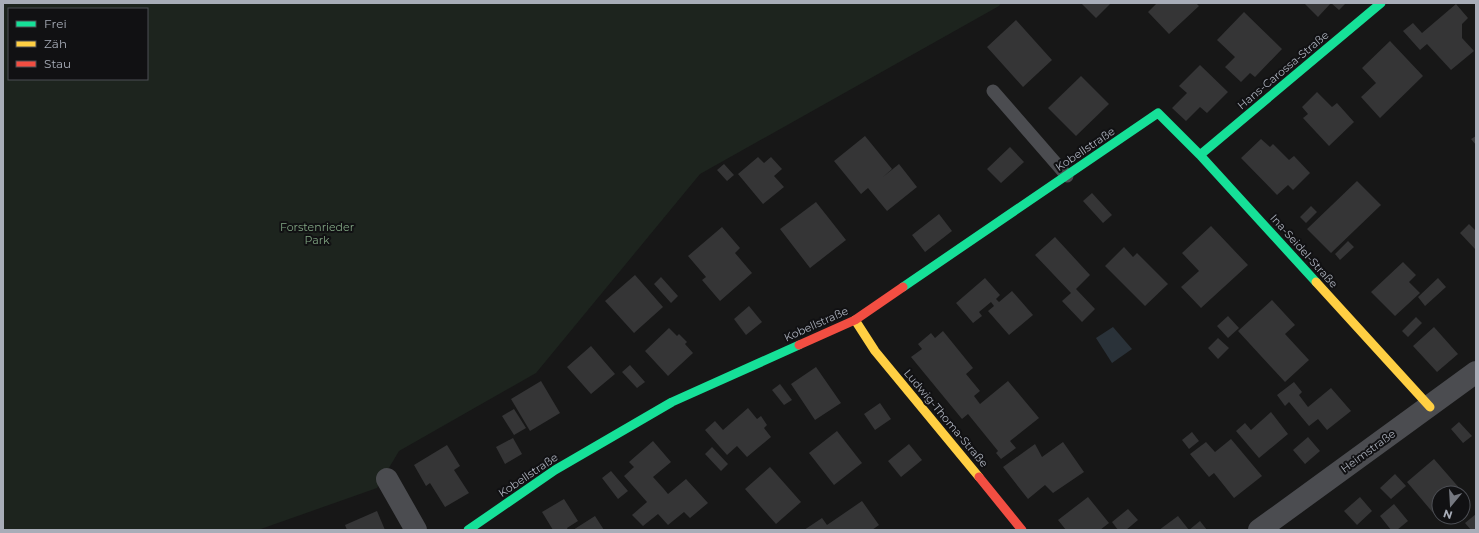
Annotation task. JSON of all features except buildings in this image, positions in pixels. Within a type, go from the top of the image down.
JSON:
[{"type":"street","name":"Hans-Carossa-Straße","points":[[1200,155],[1381,3]]},
{"type":"street","name":"Ina-Seidel-Straße","points":[[1158,114],[1200,155],[1430,407]]},
{"type":"street","name":"Kobellstraße","points":[[468,530],[555,470],[672,402],[855,320],[1158,114]]},
{"type":"street","name":"Ludwig-Thoma-Straße","points":[[855,320],[875,351],[1022,530]]},
{"type":"street","name":"Heimstraße","points":[[1259,530],[1430,407],[1476,372]]},
{"type":"street","points":[[387,479],[416,530]]},
{"type":"lane","points":[[993,91],[1067,176]]},
{"type":"green space","name":"Forstenrieder Park","points":[[3,3],[1001,3],[999,6],[700,174],[536,373],[399,451],[377,488],[258,530],[3,530]]},
{"type":"shaded area","points":[[1113,327],[1132,349],[1112,363],[1096,338]]},
{"type":"traffic: fast","points":[[1200,155],[1381,3]]},
{"type":"traffic: fast","points":[[903,287],[1158,113],[1200,155],[1316,282]]},
{"type":"traffic: fast","points":[[468,530],[555,470],[672,402],[799,345]]},
{"type":"traffic: slow","points":[[1316,282],[1430,407]]},
{"type":"traffic: slow","points":[[855,320],[875,351],[979,477]]},
{"type":"traffic: jam","points":[[799,345],[855,320],[903,287]]},
{"type":"traffic: jam","points":[[979,477],[1022,530]]}]
